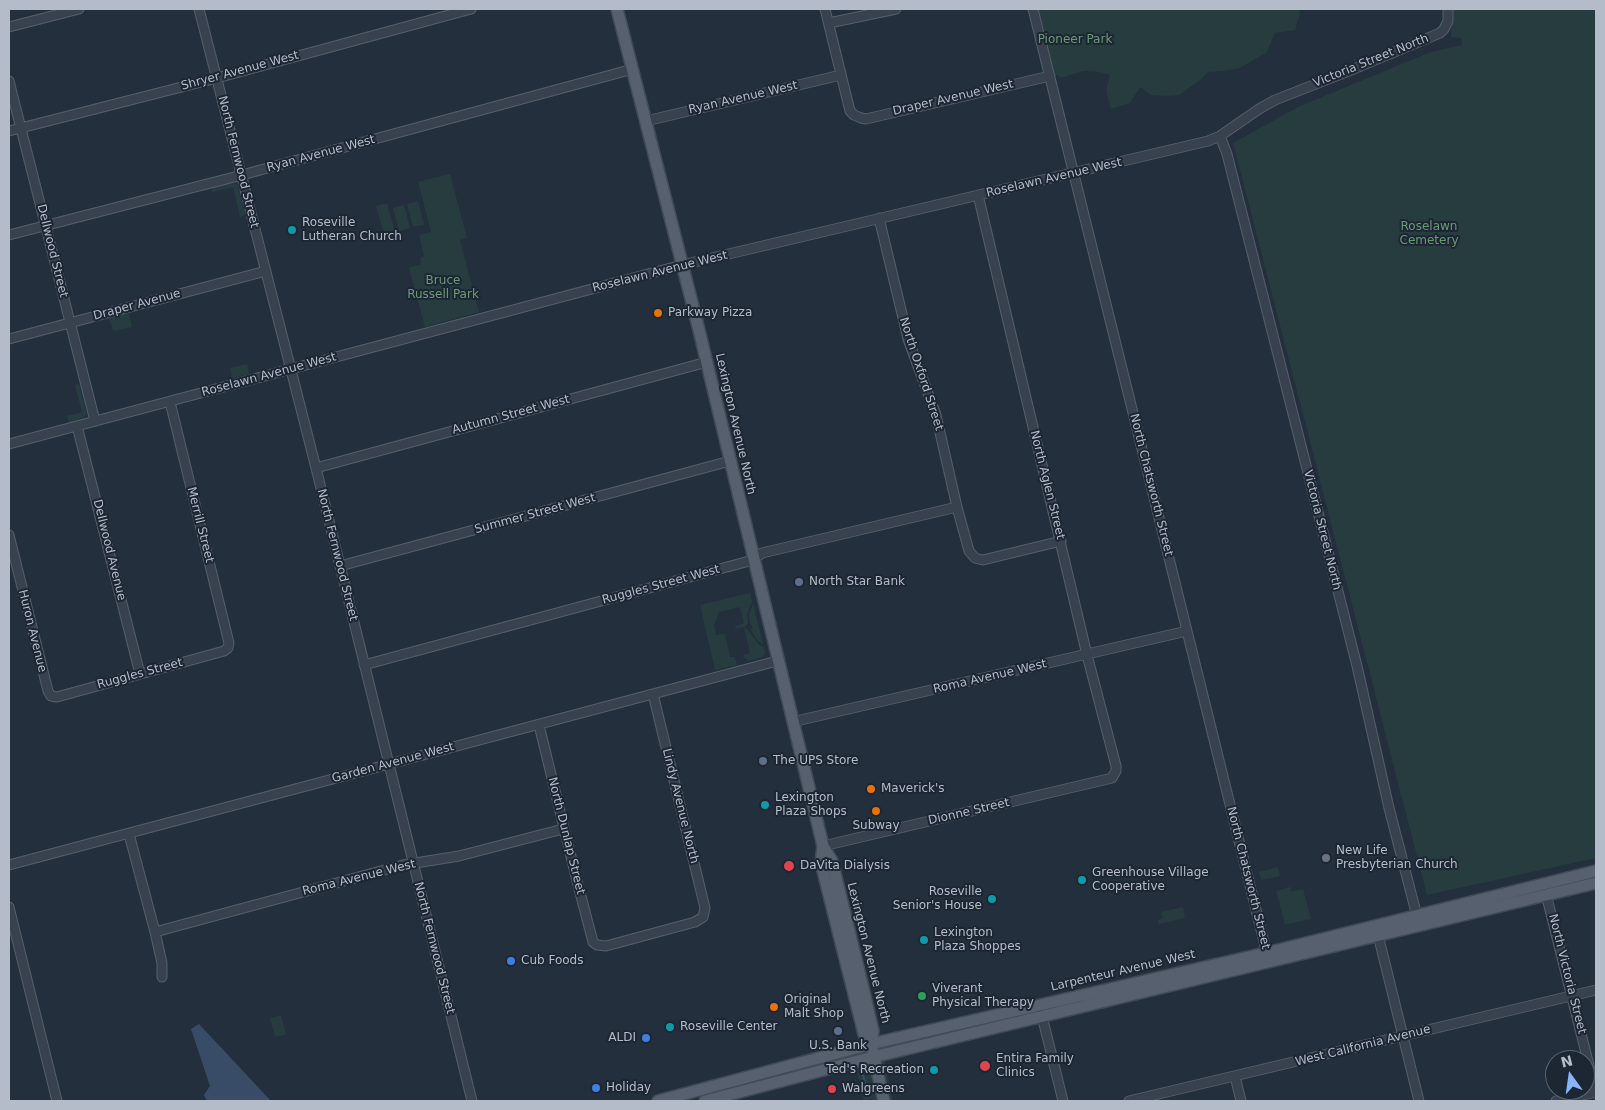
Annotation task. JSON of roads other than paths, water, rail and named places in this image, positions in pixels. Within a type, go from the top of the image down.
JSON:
[{"type":"main road","name":"Lexington Avenue North","points":[[617,9],[707,362],[777,661],[823,846],[821,863],[864,1034],[870,1044],[884,1101]]},
{"type":"main road","name":"Larpenteur Avenue West","points":[[706,1101],[873,1057],[1042,1017],[1267,957],[1545,889],[1596,871]]},
{"type":"main road","name":"Larpenteur Avenue West","points":[[1545,889],[1596,882]]},
{"type":"main road","name":"Larpenteur Avenue West","points":[[658,1101],[691,1097],[870,1044],[1039,1004],[1378,935],[1418,920]]},
{"type":"street","points":[[9,27],[79,9]]},
{"type":"street","name":"North Fernwood Street","points":[[199,9],[316,468],[472,1101]]},
{"type":"street","name":"Shryer Avenue West","points":[[9,131],[217,78],[471,9]]},
{"type":"street","points":[[825,9],[841,75]]},
{"type":"street","points":[[829,23],[896,9]]},
{"type":"street","name":"North Chatsworth Street","points":[[1033,9],[1267,957]]},
{"type":"street","name":"Victoria Street North","points":[[1305,88],[1440,33],[1448,21],[1448,9]]},
{"type":"street","name":"Ryan Avenue West","points":[[9,235],[242,175],[633,69]]},
{"type":"street","name":"Ryan Avenue West","points":[[646,121],[841,75]]},
{"type":"street","name":"Draper Avenue West","points":[[841,75],[850,111],[856,117],[866,119],[1050,76]]},
{"type":"street","name":"Dellwood Street","points":[[9,81],[95,421]]},
{"type":"street","name":"Roselawn Avenue West","points":[[9,444],[682,265],[1193,145],[1220,136],[1259,108],[1305,88]]},
{"type":"street","name":"Victoria Street North","points":[[1220,136],[1232,173],[1354,656],[1389,808],[1418,920]]},
{"type":"street","name":"North Aglen Street","points":[[978,196],[1087,655],[1116,766],[1114,775]]},
{"type":"street","name":"North Oxford Street","points":[[879,218],[908,339],[936,415],[969,551],[975,558],[983,560],[1061,542]]},
{"type":"street","name":"Draper Avenue","points":[[9,339],[266,271]]},
{"type":"street","name":"Autumn Street West","points":[[316,468],[707,362]]},
{"type":"street","name":"Merrill Street","points":[[170,402],[228,648]]},
{"type":"street","name":"Dellwood Avenue","points":[[77,426],[140,674]]},
{"type":"street","name":"Summer Street West","points":[[340,566],[730,461]]},
{"type":"street","name":"Ruggles Street West","points":[[364,665],[753,560],[762,553],[957,506]]},
{"type":"street","name":"Huron Avenue","points":[[9,535],[48,692],[51,696]]},
{"type":"street","name":"Roma Avenue West","points":[[792,722],[1187,631]]},
{"type":"street","name":"Ruggles Street","points":[[51,696],[57,697],[224,651],[228,648]]},
{"type":"street","name":"Garden Avenue West","points":[[9,865],[777,661]]},
{"type":"street","name":"Lindy Avenue North","points":[[597,945],[606,946],[633,939],[695,922],[703,917],[705,908],[653,694]]},
{"type":"street","name":"North Dunlap Street","points":[[539,725],[591,936],[597,945]]},
{"type":"street","name":"Dionne Street","points":[[823,846],[1108,779],[1114,775]]},
{"type":"street","name":"Roma Avenue West","points":[[155,932],[413,863],[459,856],[563,828]]},
{"type":"street","points":[[129,834],[162,962],[162,977]]},
{"type":"street","name":"North Victoria Street","points":[[1545,889],[1596,1092]]},
{"type":"street","points":[[9,907],[57,1101]]},
{"type":"street","points":[[1378,935],[1419,1101]]},
{"type":"street","name":"West California Avenue","points":[[1129,1101],[1596,990]]},
{"type":"street","points":[[1039,1004],[1063,1101]]},
{"type":"street","points":[[1235,1076],[1241,1101]]},
{"type":"street","points":[[1556,1101],[1596,1092]]},
{"type":"water","points":[[199,1024],[271,1101],[207,1101],[204,1095],[210,1086],[191,1029]]},
{"type":"waterway","points":[[861,1069],[868,1093]]},
{"type":"place","name":"Roseville Lutheran Church","points":[[292,230]]},
{"type":"place","name":"Parkway Pizza","points":[[658,313]]},
{"type":"place","name":"North Star Bank","points":[[799,582]]},
{"type":"place","name":"The UPS Store","points":[[763,761]]},
{"type":"place","name":"Maverick's","points":[[871,789]]},
{"type":"place","name":"Lexington Plaza Shops","points":[[765,805]]},
{"type":"place","name":"Subway","points":[[876,811]]},
{"type":"place","name":"New Life Presbyterian Church","points":[[1326,858]]},
{"type":"place","name":"DaVita Dialysis","points":[[789,866]]},
{"type":"place","name":"Greenhouse Village Cooperative","points":[[1082,880]]},
{"type":"place","name":"Roseville Senior's House","points":[[992,899]]},
{"type":"place","name":"Lexington Plaza Shoppes","points":[[924,940]]},
{"type":"place","name":"Cub Foods","points":[[511,961]]},
{"type":"place","name":"Viverant Physical Therapy","points":[[922,996]]},
{"type":"place","name":"Original Malt Shop","points":[[774,1007]]},
{"type":"place","name":"Roseville Center","points":[[670,1027]]},
{"type":"place","name":"U.S. Bank","points":[[838,1031]]},
{"type":"place","name":"ALDI","points":[[646,1038]]},
{"type":"place","name":"Entira Family Clinics","points":[[985,1066]]},
{"type":"place","name":"Ted's Recreation","points":[[934,1070]]},
{"type":"place","name":"Holiday","points":[[596,1088]]},
{"type":"place","name":"Walgreens","points":[[832,1089]]},
{"type":"park label","name":"Pioneer Park","points":[[1075,40]]},
{"type":"park label","name":"Roselawn Cemetery","points":[[1429,234]]},
{"type":"park label","name":"Bruce Russell Park","points":[[443,288]]}]
